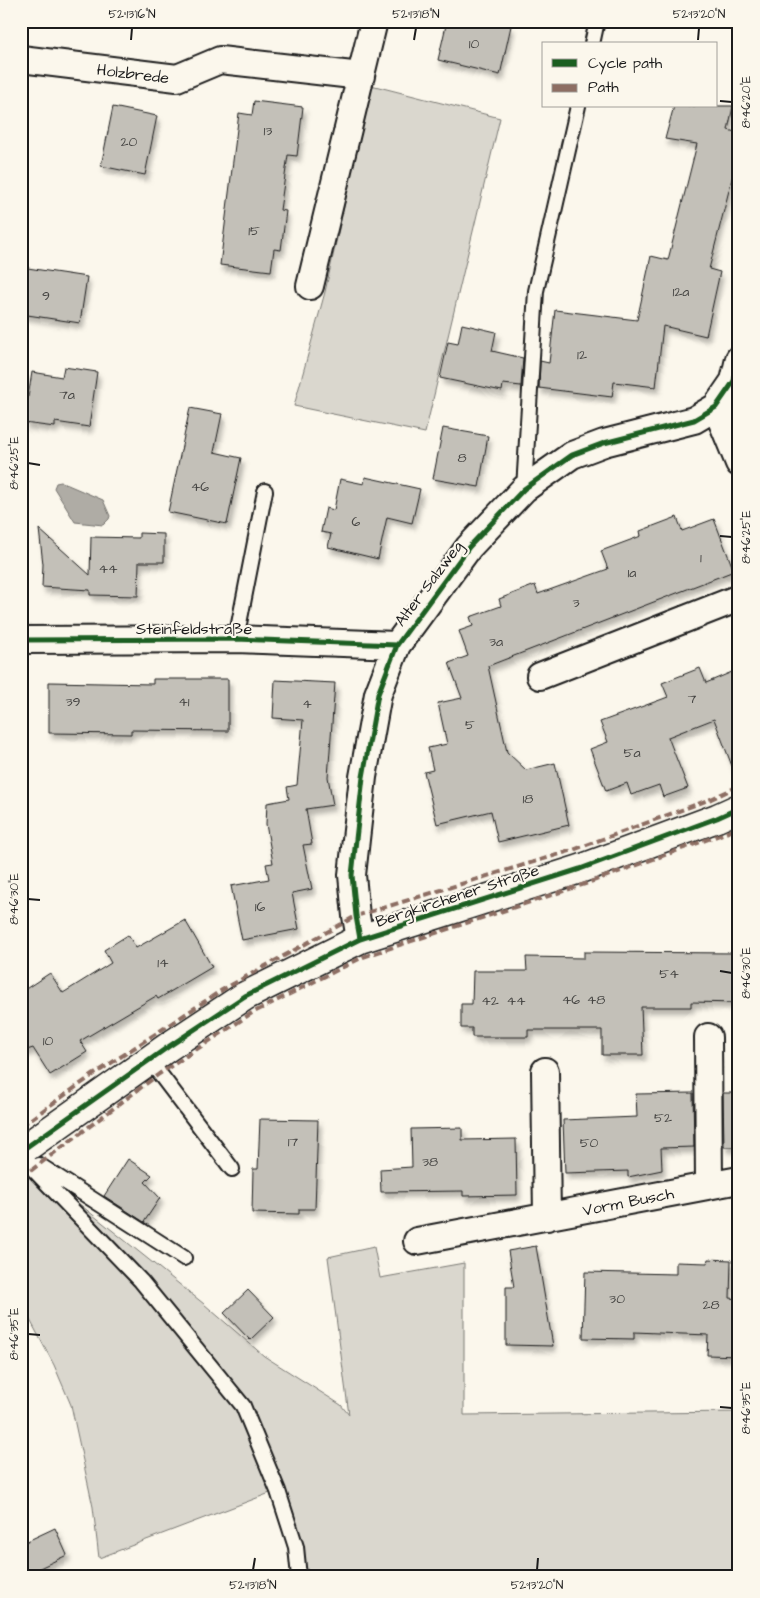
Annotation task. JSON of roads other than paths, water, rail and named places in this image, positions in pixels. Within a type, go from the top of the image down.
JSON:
[{"type":"street","points":[[310,286],[374,21]]},
{"type":"street","name":"Holzbrede","points":[[21,59],[177,78],[220,60],[361,76]]},
{"type":"street","name":"Alter Salzweg","points":[[360,939],[352,875],[364,777],[378,694],[397,645],[469,547],[524,488],[572,455],[604,443],[694,420],[728,408],[739,359]]},
{"type":"street","points":[[728,408],[739,463]]},
{"type":"street","points":[[540,676],[739,598]]},
{"type":"street","name":"Steinfeldstraße","points":[[21,640],[236,639],[397,645]]},
{"type":"street","name":"Bergkirchener Straße","points":[[27,1156],[168,1047],[245,996],[360,939],[580,869],[739,808]]},
{"type":"street","points":[[708,1037],[710,1185]]},
{"type":"street","points":[[545,1071],[547,1218]]},
{"type":"street","name":"Vorm Busch","points":[[417,1241],[547,1218],[739,1180]]},
{"type":"lane","points":[[592,42],[597,21]]},
{"type":"lane","points":[[524,488],[536,291],[578,108]]},
{"type":"lane","points":[[236,639],[265,491]]},
{"type":"lane","points":[[150,1061],[232,1169]]},
{"type":"lane","points":[[27,1156],[184,1258]]},
{"type":"lane","points":[[27,1156],[34,1169],[141,1281],[243,1406],[278,1491],[296,1547],[299,1577]]}]
